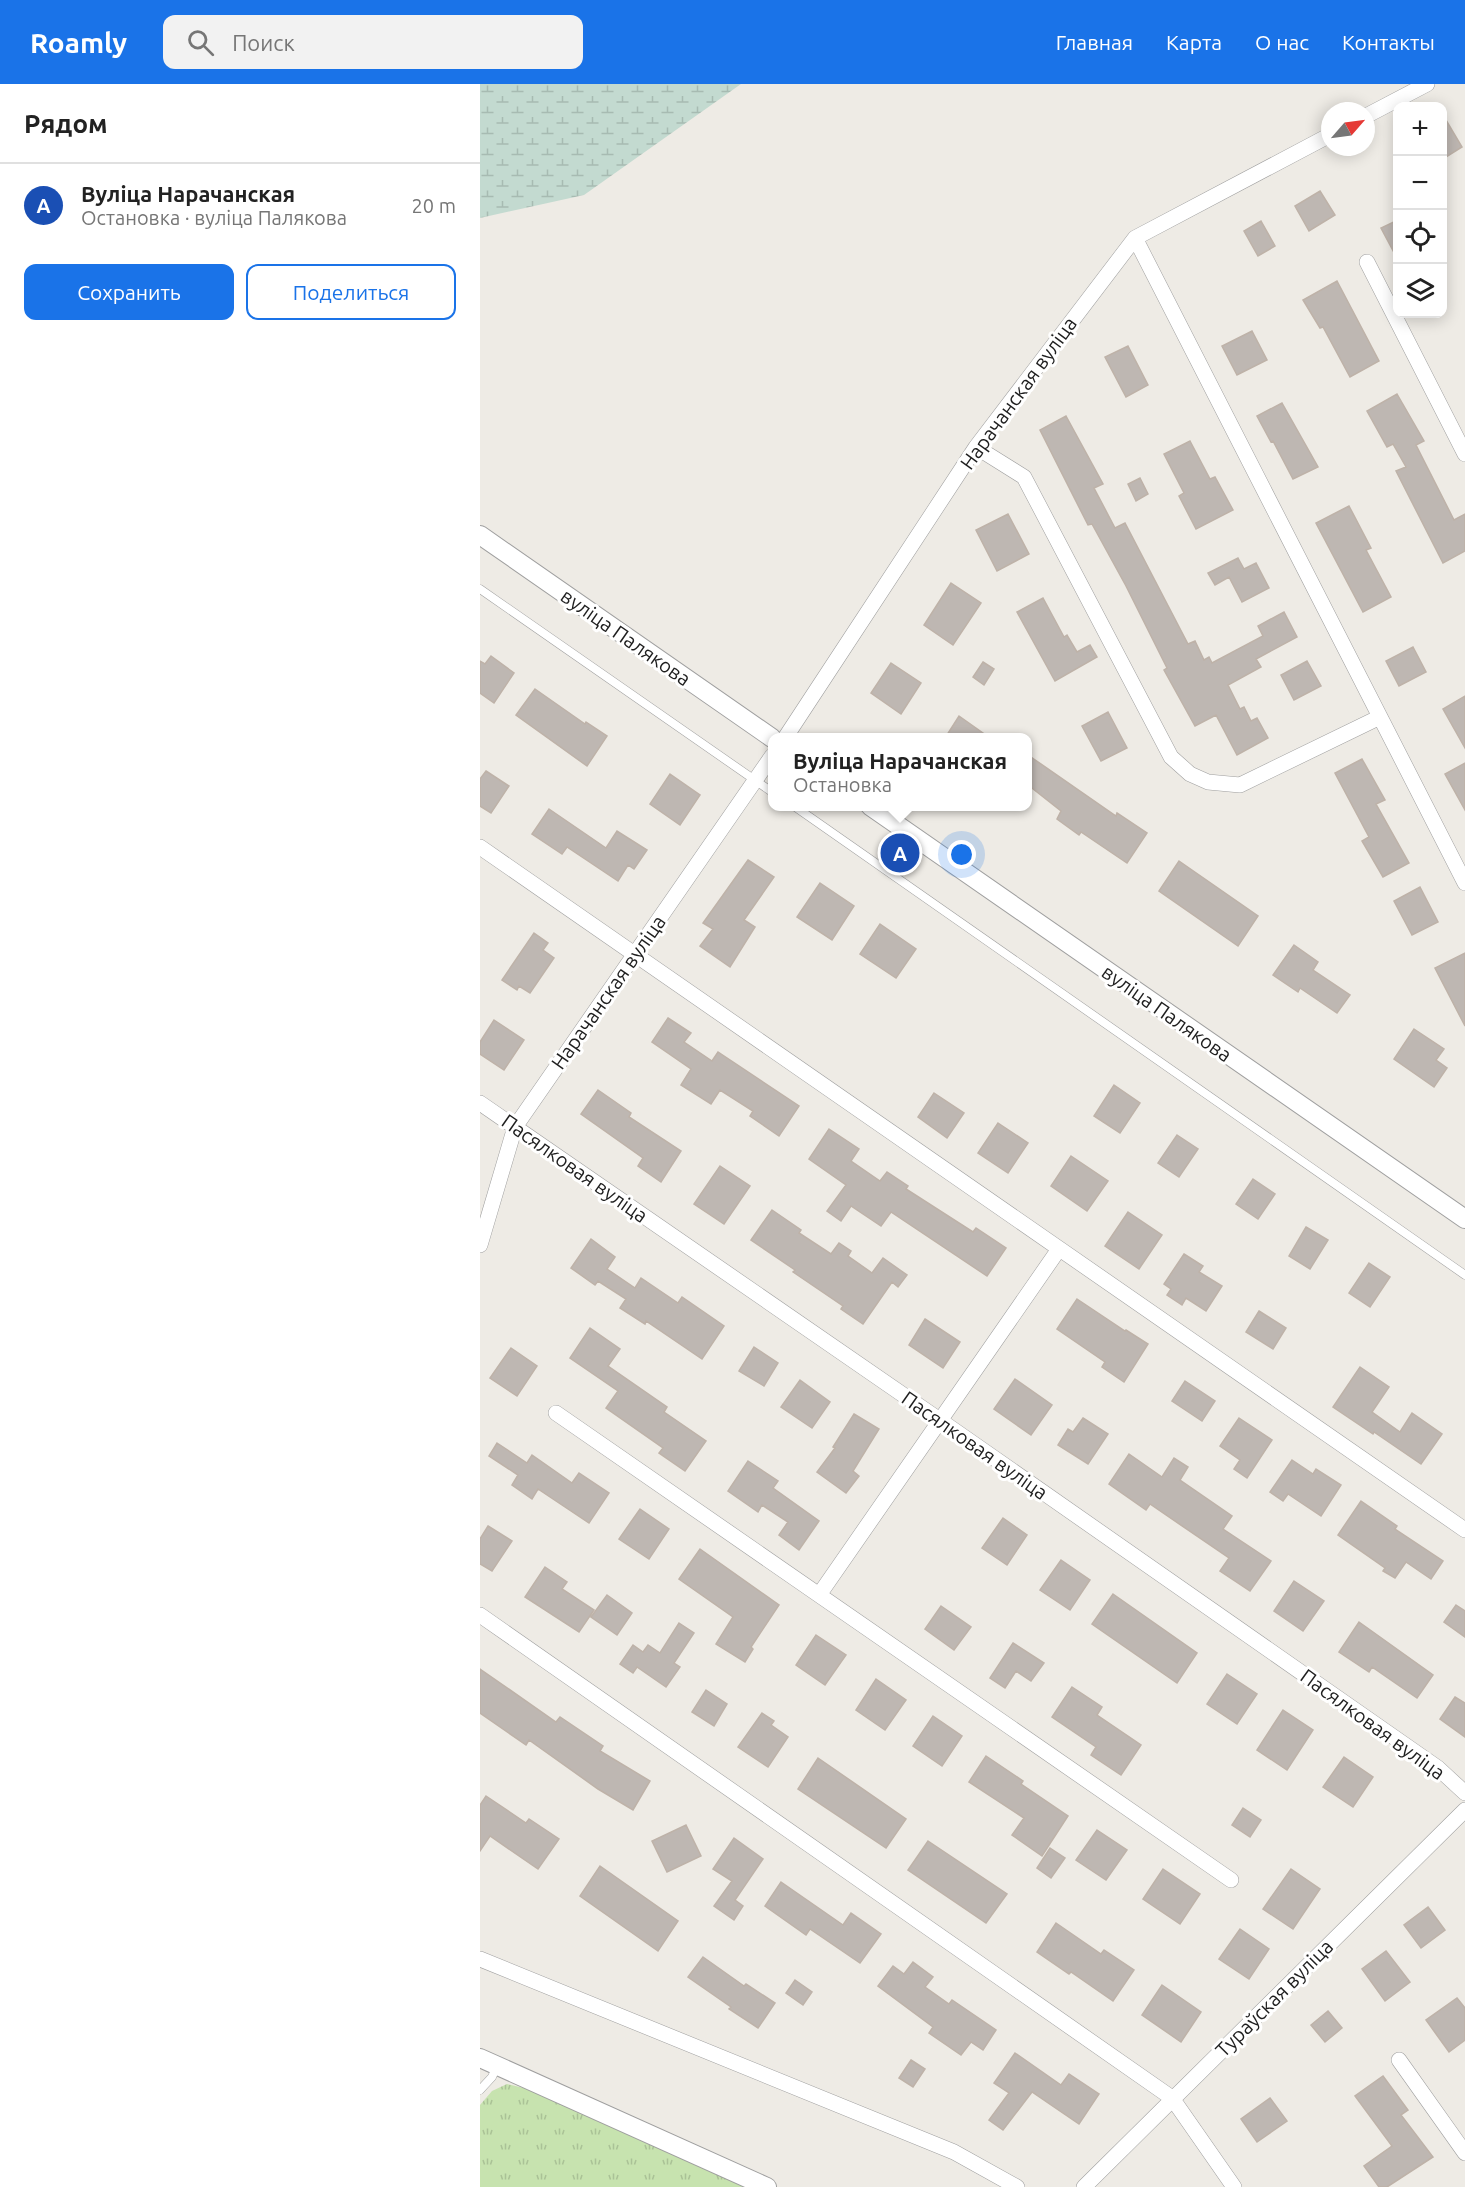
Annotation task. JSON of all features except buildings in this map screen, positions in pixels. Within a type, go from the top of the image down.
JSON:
[{"type":"street","points":[[1375,111],[1427,84]]},
{"type":"street","name":"Нарачанская вуліца","points":[[788,733],[976,447],[1135,238],[1321,140]]},
{"type":"street","points":[[1135,238],[1465,884]]},
{"type":"street","points":[[1367,262],[1465,454]]},
{"type":"street","points":[[976,447],[1024,477],[1171,757],[1190,774],[1208,782],[1240,785],[1380,717]]},
{"type":"street","name":"вуліца Палякова","points":[[480,535],[768,735]]},
{"type":"street","name":"Нарачанская вуліца","points":[[480,1245],[515,1127],[768,762]]},
{"type":"street","name":"вуліца Палякова","points":[[876,811],[1465,1219]]},
{"type":"street","points":[[480,848],[1465,1530]]},
{"type":"street","name":"Пасялковая вуліца","points":[[480,1103],[1438,1768],[1465,1792]]},
{"type":"street","points":[[819,1595],[1059,1249]]},
{"type":"street","points":[[556,1413],[1231,1880]]},
{"type":"street","points":[[480,1615],[1172,2098],[1234,2187]]},
{"type":"street","name":"Тураўская вуліца","points":[[1084,2187],[1465,1810]]},
{"type":"street","points":[[480,1959],[954,2152],[1017,2187]]},
{"type":"street","points":[[480,2058],[767,2187]]},
{"type":"street","points":[[1399,2060],[1465,2153]]},
{"type":"lane","points":[[480,589],[768,789]]},
{"type":"lane","points":[[800,811],[1465,1275]]},
{"type":"lane","points":[[480,2090],[492,2077],[497,2066]]},
{"type":"green space","points":[[480,84],[741,84],[584,195],[480,218]]},
{"type":"green space","points":[[507,2084],[528,2089],[746,2187],[480,2187],[480,2105],[492,2091]]},
{"type":"place","name":"Вуліца Нарачанская","points":[[900,853]]}]
